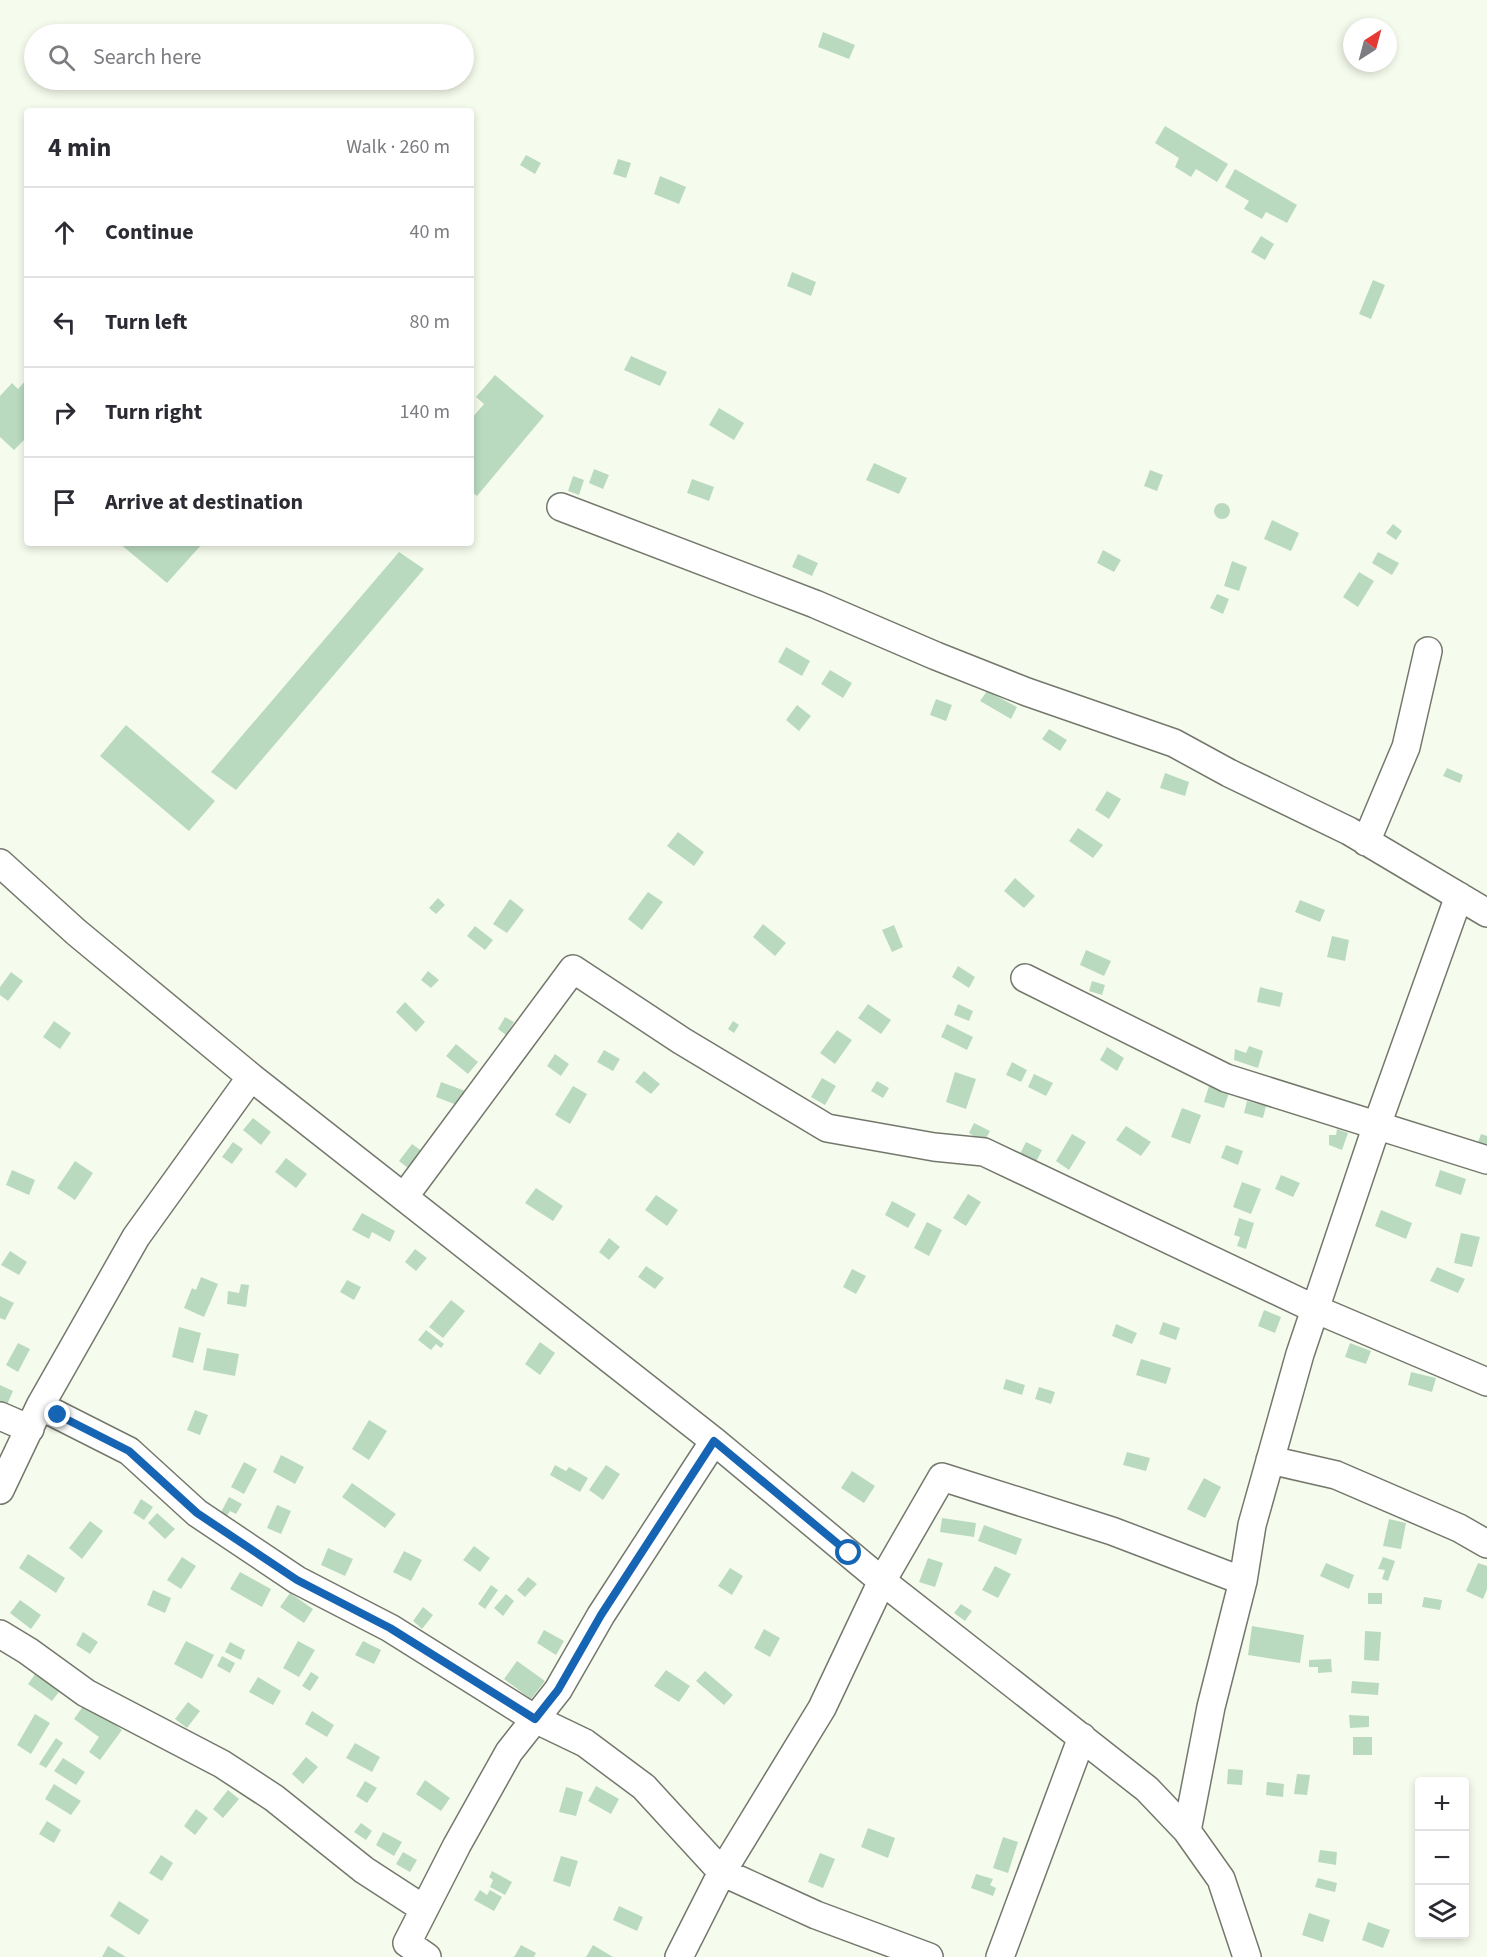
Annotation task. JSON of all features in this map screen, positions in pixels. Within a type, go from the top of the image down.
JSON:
[{"type":"street","points":[[561,507],[815,604],[1027,692],[1174,743],[1229,773],[1349,831],[1487,913]]},
{"type":"street","points":[[1366,842],[1406,747],[1428,651]]},
{"type":"street","points":[[0,862],[76,932],[251,1077],[714,1441],[882,1581],[1147,1789],[1187,1831],[1221,1879],[1247,1957]]},
{"type":"street","points":[[1187,1831],[1210,1707],[1243,1581],[1252,1525],[1300,1353],[1377,1125],[1459,896]]},
{"type":"street","points":[[404,1197],[573,969],[682,1041],[827,1128],[934,1147],[984,1152],[1315,1309],[1487,1382]]},
{"type":"street","points":[[1025,978],[1226,1078],[1487,1160]]},
{"type":"street","points":[[0,1490],[35,1418],[136,1237],[251,1077]]},
{"type":"street","points":[[0,1416],[35,1418],[129,1451],[197,1513],[297,1580],[390,1628],[535,1719],[585,1743],[644,1787],[722,1872],[816,1915],[929,1957]]},
{"type":"street","points":[[408,1952],[424,1909],[509,1752],[558,1690],[601,1615],[714,1441]]},
{"type":"street","points":[[1270,1460],[1336,1475],[1459,1528],[1487,1544]]},
{"type":"street","points":[[679,1957],[722,1872],[822,1708],[882,1581],[942,1477],[1112,1531],[1243,1581]]},
{"type":"street","points":[[0,1634],[28,1651],[86,1693],[222,1764],[274,1798],[364,1870],[424,1909]]},
{"type":"street","points":[[1000,1957],[1082,1737]]},
{"type":"building","points":[[823,32],[855,45],[849,59],[818,47]]},
{"type":"building","points":[[1165,126],[1228,164],[1217,182],[1196,169],[1191,177],[1175,167],[1179,158],[1155,143]]},
{"type":"building","points":[[526,155],[541,163],[535,174],[520,165]]},
{"type":"building","points":[[618,159],[631,163],[626,178],[613,174]]},
{"type":"building","points":[[1235,169],[1297,205],[1287,223],[1266,212],[1262,219],[1244,209],[1249,201],[1225,187]]},
{"type":"building","points":[[660,176],[686,187],[679,204],[654,194]]},
{"type":"building","points":[[1261,236],[1274,244],[1265,260],[1251,252]]},
{"type":"building","points":[[792,272],[816,282],[811,296],[787,286]]},
{"type":"building","points":[[1373,280],[1385,285],[1371,319],[1359,314]]},
{"type":"building","points":[[631,356],[667,372],[660,386],[624,370]]},
{"type":"building","points":[[495,375],[544,416],[477,496],[474,494],[474,416],[484,404],[476,397]]},
{"type":"building","points":[[24,382],[24,440],[14,450],[0,437],[0,396],[12,383],[18,389]]},
{"type":"building","points":[[719,408],[744,423],[734,440],[709,425]]},
{"type":"building","points":[[874,463],[907,478],[899,494],[866,480]]},
{"type":"building","points":[[594,469],[609,475],[603,489],[589,483]]},
{"type":"building","points":[[1150,470],[1163,475],[1157,491],[1144,486]]},
{"type":"building","points":[[573,476],[584,480],[579,495],[568,491]]},
{"type":"building","points":[[692,479],[714,487],[709,501],[687,493]]},
{"type":"building","points":[[1219,503],[1225,503],[1230,511],[1228,517],[1219,519],[1214,514],[1214,508]]},
{"type":"building","points":[[1272,520],[1299,533],[1291,551],[1264,539]]},
{"type":"building","points":[[1393,524],[1402,531],[1396,540],[1386,533]]},
{"type":"building","points":[[123,546],[200,546],[167,583]]},
{"type":"building","points":[[1103,550],[1121,560],[1114,572],[1097,563]]},
{"type":"building","points":[[399,552],[424,569],[236,790],[211,772]]},
{"type":"building","points":[[1378,552],[1399,563],[1392,575],[1372,563]]},
{"type":"building","points":[[798,554],[818,563],[812,576],[792,567]]},
{"type":"building","points":[[1232,561],[1247,567],[1239,591],[1224,586]]},
{"type":"building","points":[[1359,572],[1374,581],[1358,607],[1343,597]]},
{"type":"building","points":[[1217,594],[1229,599],[1223,614],[1210,608]]},
{"type":"building","points":[[786,647],[810,661],[802,676],[778,662]]},
{"type":"building","points":[[830,670],[852,683],[843,698],[821,684]]},
{"type":"building","points":[[987,691],[1017,707],[1011,719],[980,701]]},
{"type":"building","points":[[936,699],[952,705],[946,721],[930,715]]},
{"type":"building","points":[[797,705],[811,716],[799,731],[786,720]]},
{"type":"building","points":[[126,725],[215,801],[189,831],[100,756]]},
{"type":"building","points":[[1049,729],[1067,740],[1060,751],[1042,739]]},
{"type":"building","points":[[1447,768],[1463,775],[1460,783],[1443,776]]},
{"type":"building","points":[[1165,773],[1189,782],[1185,796],[1160,788]]},
{"type":"building","points":[[1107,791],[1121,799],[1109,819],[1095,810]]},
{"type":"building","points":[[1078,828],[1103,845],[1093,858],[1069,841]]},
{"type":"building","points":[[678,832],[704,852],[694,866],[667,846]]},
{"type":"building","points":[[1015,878],[1035,896],[1024,908],[1004,891]]},
{"type":"building","points":[[648,892],[663,902],[642,930],[628,919]]},
{"type":"building","points":[[438,898],[445,905],[436,914],[429,908]]},
{"type":"building","points":[[510,899],[524,910],[507,933],[493,924]]},
{"type":"building","points":[[1300,900],[1325,910],[1320,922],[1295,912]]},
{"type":"building","points":[[763,924],[786,943],[775,956],[753,937]]},
{"type":"building","points":[[894,925],[903,947],[892,952],[882,930]]},
{"type":"building","points":[[475,926],[493,940],[485,950],[467,936]]},
{"type":"building","points":[[1332,936],[1349,940],[1345,961],[1327,957]]},
{"type":"building","points":[[1086,950],[1111,961],[1104,976],[1080,965]]},
{"type":"building","points":[[958,966],[975,977],[969,988],[952,977]]},
{"type":"building","points":[[428,971],[439,980],[431,988],[421,980]]},
{"type":"building","points":[[11,972],[23,981],[8,1001],[0,995],[0,987]]},
{"type":"building","points":[[1092,981],[1105,985],[1102,995],[1089,991]]},
{"type":"building","points":[[1260,987],[1283,993],[1280,1007],[1257,1002]]},
{"type":"building","points":[[405,1002],[425,1022],[416,1032],[396,1012]]},
{"type":"building","points":[[868,1004],[891,1020],[881,1034],[858,1018]]},
{"type":"building","points":[[958,1004],[973,1011],[969,1021],[954,1015]]},
{"type":"building","points":[[505,1017],[514,1022],[506,1035],[498,1029]]},
{"type":"building","points":[[54,1021],[71,1033],[60,1049],[43,1037]]},
{"type":"building","points":[[733,1021],[739,1025],[734,1033],[728,1029]]},
{"type":"building","points":[[947,1024],[973,1037],[967,1050],[941,1037]]},
{"type":"building","points":[[837,1030],[852,1040],[835,1064],[820,1053]]},
{"type":"building","points":[[456,1044],[478,1062],[468,1074],[446,1056]]},
{"type":"building","points":[[1249,1046],[1263,1051],[1258,1068],[1234,1060],[1235,1049],[1246,1053]]},
{"type":"building","points":[[1107,1047],[1124,1058],[1117,1071],[1100,1060]]},
{"type":"building","points":[[604,1050],[620,1059],[613,1071],[597,1062]]},
{"type":"building","points":[[555,1054],[569,1064],[561,1076],[547,1066]]},
{"type":"building","points":[[1012,1062],[1027,1070],[1021,1082],[1006,1075]]},
{"type":"building","points":[[644,1071],[660,1084],[651,1094],[635,1082]]},
{"type":"building","points":[[955,1072],[976,1079],[966,1109],[946,1102]]},
{"type":"building","points":[[1034,1074],[1053,1083],[1046,1096],[1028,1087]]},
{"type":"building","points":[[822,1078],[836,1086],[825,1105],[811,1097]]},
{"type":"building","points":[[877,1081],[889,1088],[883,1098],[871,1091]]},
{"type":"building","points":[[441,1082],[468,1092],[462,1107],[436,1097]]},
{"type":"building","points":[[573,1086],[587,1094],[570,1124],[555,1115]]},
{"type":"building","points":[[1209,1086],[1229,1093],[1224,1108],[1204,1102]]},
{"type":"building","points":[[1247,1101],[1266,1106],[1263,1118],[1244,1113]]},
{"type":"building","points":[[1182,1108],[1201,1115],[1190,1144],[1171,1137]]},
{"type":"building","points":[[253,1118],[271,1132],[261,1145],[243,1130]]},
{"type":"building","points":[[974,1123],[990,1131],[984,1142],[969,1133]]},
{"type":"building","points":[[1126,1126],[1151,1142],[1141,1156],[1116,1140]]},
{"type":"building","points":[[1337,1129],[1348,1133],[1342,1150],[1329,1145],[1329,1135],[1336,1135]]},
{"type":"building","points":[[1072,1134],[1086,1142],[1069,1170],[1056,1161]]},
{"type":"building","points":[[1481,1134],[1487,1136],[1487,1148],[1477,1145]]},
{"type":"building","points":[[233,1142],[243,1149],[232,1164],[222,1157]]},
{"type":"building","points":[[1026,1142],[1042,1150],[1035,1164],[1019,1156]]},
{"type":"building","points":[[412,1144],[426,1154],[413,1172],[399,1161]]},
{"type":"building","points":[[1226,1145],[1243,1151],[1238,1165],[1221,1158]]},
{"type":"building","points":[[286,1158],[307,1174],[296,1188],[275,1172]]},
{"type":"building","points":[[75,1161],[93,1173],[75,1200],[57,1188]]},
{"type":"building","points":[[12,1170],[35,1180],[29,1195],[6,1185]]},
{"type":"building","points":[[1440,1170],[1466,1179],[1461,1195],[1435,1186]]},
{"type":"building","points":[[1281,1175],[1300,1183],[1293,1197],[1275,1189]]},
{"type":"building","points":[[1242,1182],[1261,1189],[1251,1214],[1233,1207]]},
{"type":"building","points":[[536,1188],[563,1206],[553,1221],[525,1203]]},
{"type":"building","points":[[968,1194],[981,1202],[966,1226],[953,1218]]},
{"type":"building","points":[[656,1195],[678,1210],[667,1226],[645,1210]]},
{"type":"building","points":[[892,1201],[916,1214],[908,1228],[885,1215]]},
{"type":"building","points":[[1381,1210],[1412,1223],[1406,1239],[1375,1226]]},
{"type":"building","points":[[362,1213],[395,1231],[390,1242],[372,1232],[369,1239],[352,1230]]},
{"type":"building","points":[[1239,1218],[1254,1223],[1246,1249],[1237,1246],[1240,1237],[1234,1235]]},
{"type":"building","points":[[927,1222],[942,1230],[929,1256],[914,1248]]},
{"type":"building","points":[[1461,1233],[1480,1237],[1472,1267],[1454,1263]]},
{"type":"building","points":[[609,1238],[620,1247],[609,1260],[599,1252]]},
{"type":"building","points":[[415,1249],[427,1258],[416,1271],[405,1262]]},
{"type":"building","points":[[10,1251],[27,1262],[19,1275],[1,1265]]},
{"type":"building","points":[[646,1266],[664,1278],[655,1289],[638,1277]]},
{"type":"building","points":[[1437,1267],[1465,1279],[1458,1293],[1430,1281]]},
{"type":"building","points":[[852,1269],[866,1276],[856,1294],[843,1287]]},
{"type":"building","points":[[201,1277],[218,1284],[204,1317],[184,1308],[192,1288],[196,1290]]},
{"type":"building","points":[[347,1280],[361,1287],[354,1300],[340,1292]]},
{"type":"building","points":[[241,1284],[249,1285],[246,1307],[227,1304],[228,1291],[239,1293]]},
{"type":"building","points":[[0,1296],[14,1303],[5,1320],[0,1318]]},
{"type":"building","points":[[451,1300],[465,1311],[443,1338],[429,1327]]},
{"type":"building","points":[[1264,1310],[1281,1317],[1275,1333],[1258,1326]]},
{"type":"building","points":[[1163,1322],[1180,1328],[1176,1340],[1159,1334]]},
{"type":"building","points":[[1116,1324],[1137,1333],[1132,1344],[1112,1336]]},
{"type":"building","points":[[179,1327],[201,1333],[193,1363],[172,1357]]},
{"type":"building","points":[[426,1330],[444,1344],[441,1348],[436,1344],[431,1350],[418,1340]]},
{"type":"building","points":[[540,1342],[555,1353],[540,1375],[525,1364]]},
{"type":"building","points":[[18,1343],[30,1349],[18,1372],[6,1365]]},
{"type":"building","points":[[1350,1343],[1371,1351],[1366,1364],[1345,1357]]},
{"type":"building","points":[[207,1348],[239,1354],[235,1376],[203,1370]]},
{"type":"building","points":[[1141,1359],[1171,1368],[1166,1384],[1136,1375]]},
{"type":"building","points":[[1411,1372],[1436,1378],[1432,1392],[1408,1385]]},
{"type":"building","points":[[1006,1379],[1025,1385],[1022,1395],[1003,1389]]},
{"type":"building","points":[[0,1385],[13,1391],[6,1407],[0,1404]]},
{"type":"building","points":[[1039,1387],[1055,1392],[1051,1404],[1035,1399]]},
{"type":"building","points":[[195,1410],[208,1415],[200,1435],[187,1430]]},
{"type":"building","points":[[369,1420],[387,1431],[369,1460],[352,1449]]},
{"type":"building","points":[[1127,1452],[1150,1458],[1146,1471],[1123,1465]]},
{"type":"building","points":[[281,1455],[304,1467],[295,1484],[273,1472]]},
{"type":"building","points":[[244,1462],[257,1469],[244,1494],[231,1487]]},
{"type":"building","points":[[555,1465],[566,1471],[569,1467],[588,1478],[580,1492],[550,1475]]},
{"type":"building","points":[[606,1465],[620,1474],[603,1500],[589,1490]]},
{"type":"building","points":[[852,1471],[875,1486],[864,1503],[841,1488]]},
{"type":"building","points":[[1204,1478],[1221,1487],[1205,1518],[1187,1509]]},
{"type":"building","points":[[352,1483],[396,1514],[385,1528],[342,1497]]},
{"type":"building","points":[[229,1497],[242,1504],[236,1514],[230,1511],[226,1517],[220,1514]]},
{"type":"building","points":[[141,1499],[153,1507],[144,1520],[133,1513]]},
{"type":"building","points":[[277,1505],[291,1511],[281,1534],[267,1528]]},
{"type":"building","points":[[157,1513],[175,1529],[165,1539],[148,1523]]},
{"type":"building","points":[[942,1518],[976,1523],[974,1537],[940,1532]]},
{"type":"building","points":[[1389,1519],[1406,1523],[1401,1549],[1383,1546]]},
{"type":"building","points":[[90,1521],[103,1531],[82,1559],[69,1548]]},
{"type":"building","points":[[984,1525],[1022,1539],[1016,1555],[978,1541]]},
{"type":"building","points":[[474,1546],[490,1558],[480,1572],[463,1560]]},
{"type":"building","points":[[328,1548],[353,1559],[345,1576],[321,1565]]},
{"type":"building","points":[[404,1551],[422,1560],[411,1581],[393,1572]]},
{"type":"building","points":[[28,1554],[65,1578],[56,1593],[19,1568]]},
{"type":"building","points":[[182,1557],[196,1566],[181,1589],[167,1580]]},
{"type":"building","points":[[1383,1557],[1395,1561],[1388,1581],[1382,1579],[1385,1570],[1378,1569]]},
{"type":"building","points":[[928,1558],[943,1563],[935,1587],[919,1582]]},
{"type":"building","points":[[1326,1563],[1354,1575],[1349,1589],[1320,1576]]},
{"type":"building","points":[[1478,1563],[1487,1566],[1487,1589],[1483,1599],[1466,1591]]},
{"type":"building","points":[[995,1566],[1011,1574],[998,1598],[982,1590]]},
{"type":"building","points":[[730,1568],[743,1576],[732,1595],[718,1586]]},
{"type":"building","points":[[240,1572],[271,1589],[262,1607],[230,1589]]},
{"type":"building","points":[[528,1577],[537,1584],[525,1597],[517,1590]]},
{"type":"building","points":[[491,1585],[498,1590],[485,1609],[478,1604]]},
{"type":"building","points":[[153,1590],[171,1598],[165,1613],[147,1605]]},
{"type":"building","points":[[290,1593],[313,1609],[304,1623],[280,1607]]},
{"type":"building","points":[[1368,1593],[1382,1593],[1382,1604],[1368,1604]]},
{"type":"building","points":[[506,1594],[514,1601],[503,1616],[494,1608]]},
{"type":"building","points":[[1424,1597],[1442,1600],[1440,1610],[1422,1607]]},
{"type":"building","points":[[20,1600],[41,1615],[31,1629],[10,1613]]},
{"type":"building","points":[[961,1604],[972,1611],[965,1621],[954,1613]]},
{"type":"building","points":[[423,1607],[433,1615],[422,1629],[413,1621]]},
{"type":"building","points":[[1252,1626],[1304,1635],[1300,1663],[1248,1655]]},
{"type":"building","points":[[764,1629],[780,1638],[770,1657],[754,1648]]},
{"type":"building","points":[[544,1630],[564,1641],[556,1655],[537,1643]]},
{"type":"building","points":[[1365,1631],[1381,1632],[1379,1661],[1364,1660]]},
{"type":"building","points":[[83,1632],[98,1642],[90,1654],[76,1645]]},
{"type":"building","points":[[186,1641],[214,1655],[202,1679],[174,1664]]},
{"type":"building","points":[[298,1641],[315,1650],[299,1677],[283,1668]]},
{"type":"building","points":[[363,1641],[381,1650],[374,1664],[355,1655]]},
{"type":"building","points":[[230,1642],[245,1650],[241,1660],[225,1652]]},
{"type":"building","points":[[222,1656],[235,1663],[230,1673],[217,1666]]},
{"type":"building","points":[[1331,1659],[1332,1672],[1318,1673],[1318,1667],[1309,1667],[1309,1660]]},
{"type":"building","points":[[517,1661],[545,1681],[531,1699],[504,1679]]},
{"type":"building","points":[[38,1670],[62,1688],[52,1701],[28,1684]]},
{"type":"building","points":[[666,1670],[690,1686],[679,1702],[654,1686]]},
{"type":"building","points":[[705,1671],[733,1695],[724,1705],[696,1681]]},
{"type":"building","points":[[311,1672],[319,1677],[310,1691],[302,1686]]},
{"type":"building","points":[[258,1677],[281,1691],[273,1705],[249,1692]]},
{"type":"building","points":[[1352,1681],[1379,1683],[1378,1695],[1351,1693]]},
{"type":"building","points":[[86,1702],[122,1730],[100,1760],[89,1752],[99,1737],[74,1719]]},
{"type":"building","points":[[188,1702],[200,1711],[187,1728],[175,1719]]},
{"type":"building","points":[[312,1711],[334,1725],[327,1737],[305,1724]]},
{"type":"building","points":[[35,1714],[50,1723],[31,1754],[17,1745]]},
{"type":"building","points":[[1349,1715],[1369,1716],[1369,1727],[1350,1728]]},
{"type":"building","points":[[1353,1737],[1372,1737],[1372,1755],[1353,1755]]},
{"type":"building","points":[[56,1738],[63,1743],[46,1768],[39,1764]]},
{"type":"building","points":[[355,1743],[380,1757],[372,1772],[346,1758]]},
{"type":"building","points":[[306,1757],[318,1767],[303,1784],[292,1774]]},
{"type":"building","points":[[63,1758],[85,1772],[76,1785],[54,1771]]},
{"type":"building","points":[[1228,1769],[1243,1770],[1242,1785],[1227,1784]]},
{"type":"building","points":[[1297,1774],[1310,1775],[1307,1795],[1294,1794]]},
{"type":"building","points":[[425,1780],[450,1798],[441,1811],[416,1794]]},
{"type":"building","points":[[365,1781],[377,1788],[367,1803],[356,1796]]},
{"type":"building","points":[[1267,1782],[1284,1784],[1283,1797],[1266,1795]]},
{"type":"building","points":[[54,1784],[81,1801],[71,1815],[45,1799]]},
{"type":"building","points":[[596,1786],[619,1799],[611,1814],[588,1801]]},
{"type":"building","points":[[566,1787],[583,1792],[576,1816],[559,1812]]},
{"type":"building","points":[[228,1790],[239,1799],[223,1818],[213,1809]]},
{"type":"building","points":[[196,1809],[208,1818],[195,1835],[184,1826]]},
{"type":"building","points":[[47,1821],[61,1830],[54,1843],[39,1834]]},
{"type":"building","points":[[361,1823],[372,1831],[366,1840],[354,1832]]},
{"type":"building","points":[[868,1828],[895,1838],[888,1858],[861,1847]]},
{"type":"building","points":[[383,1832],[402,1842],[394,1856],[376,1845]]},
{"type":"building","points":[[1003,1837],[1018,1842],[1008,1873],[993,1868]]},
{"type":"building","points":[[1320,1850],[1337,1852],[1336,1865],[1318,1862]]},
{"type":"building","points":[[403,1852],[417,1860],[410,1872],[396,1864]]},
{"type":"building","points":[[820,1853],[835,1859],[823,1888],[808,1882]]},
{"type":"building","points":[[161,1855],[173,1863],[162,1881],[149,1873]]},
{"type":"building","points":[[561,1856],[578,1861],[570,1887],[553,1881]]},
{"type":"building","points":[[492,1871],[512,1882],[505,1895],[490,1887],[493,1880],[489,1877]]},
{"type":"building","points":[[976,1874],[993,1879],[990,1885],[996,1888],[993,1896],[971,1888]]},
{"type":"building","points":[[1318,1878],[1337,1883],[1335,1892],[1315,1887]]},
{"type":"building","points":[[480,1890],[487,1895],[490,1890],[502,1897],[494,1911],[474,1900]]},
{"type":"building","points":[[119,1901],[149,1920],[139,1935],[110,1916]]},
{"type":"building","points":[[619,1906],[643,1917],[637,1931],[613,1920]]},
{"type":"building","points":[[1309,1913],[1330,1920],[1323,1942],[1302,1935]]},
{"type":"building","points":[[1368,1922],[1390,1930],[1383,1948],[1362,1940]]},
{"type":"building","points":[[521,1945],[536,1953],[534,1957],[514,1957]]},
{"type":"building","points":[[593,1945],[613,1957],[586,1957]]},
{"type":"building","points":[[108,1946],[126,1957],[102,1957]]},
{"type":"route","points":[[58,1415],[129,1451],[197,1513],[259,1556],[297,1580],[390,1628],[535,1719],[558,1690],[601,1615],[714,1441],[849,1553]]}]
